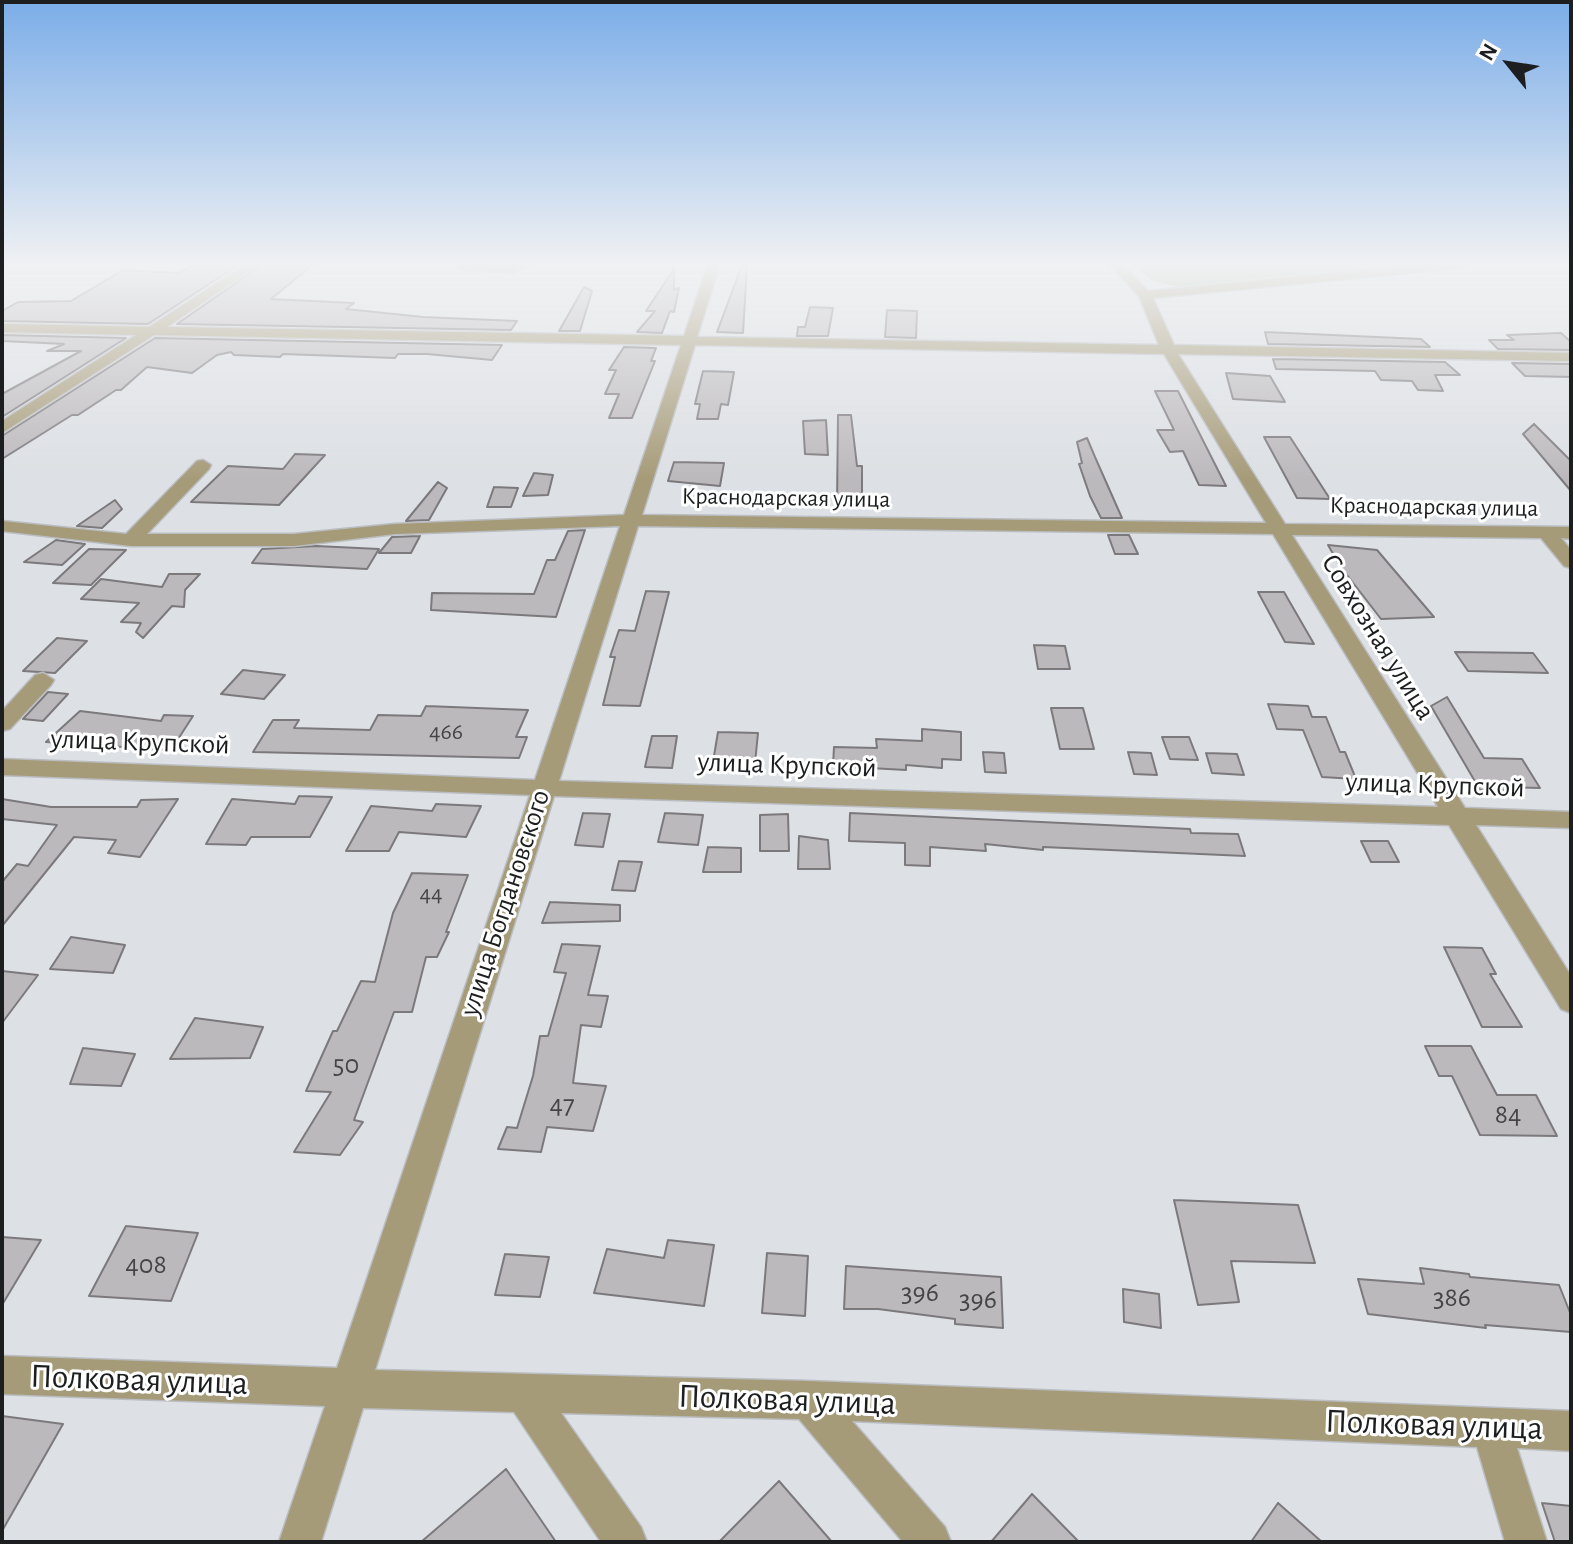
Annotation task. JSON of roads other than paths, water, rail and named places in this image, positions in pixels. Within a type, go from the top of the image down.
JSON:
[{"type":"street","points":[[2,428],[147,336]]},
{"type":"street","points":[[400,336],[1571,357]]},
{"type":"street","name":"улица Богдановского","points":[[300,1542],[347,1388],[691,336]]},
{"type":"street","name":"Совхозная улица","points":[[1163,336],[1276,528],[1571,1001]]},
{"type":"street","points":[[131,540],[203,465]]},
{"type":"street","name":"Краснодарская улица","points":[[2,526],[131,540],[294,540],[395,529],[631,520],[1571,533]]},
{"type":"street","points":[[1546,533],[1571,562]]},
{"type":"street","points":[[2,724],[43,680]]},
{"type":"street","name":"улица Крупской","points":[[2,767],[543,788],[1571,820]]},
{"type":"street","name":"Полковая улица","points":[[2,1375],[808,1400],[1571,1431]]},
{"type":"street","points":[[524,1393],[626,1542]]},
{"type":"street","points":[[808,1400],[930,1542]]},
{"type":"street","points":[[1491,1427],[1526,1542]]}]
